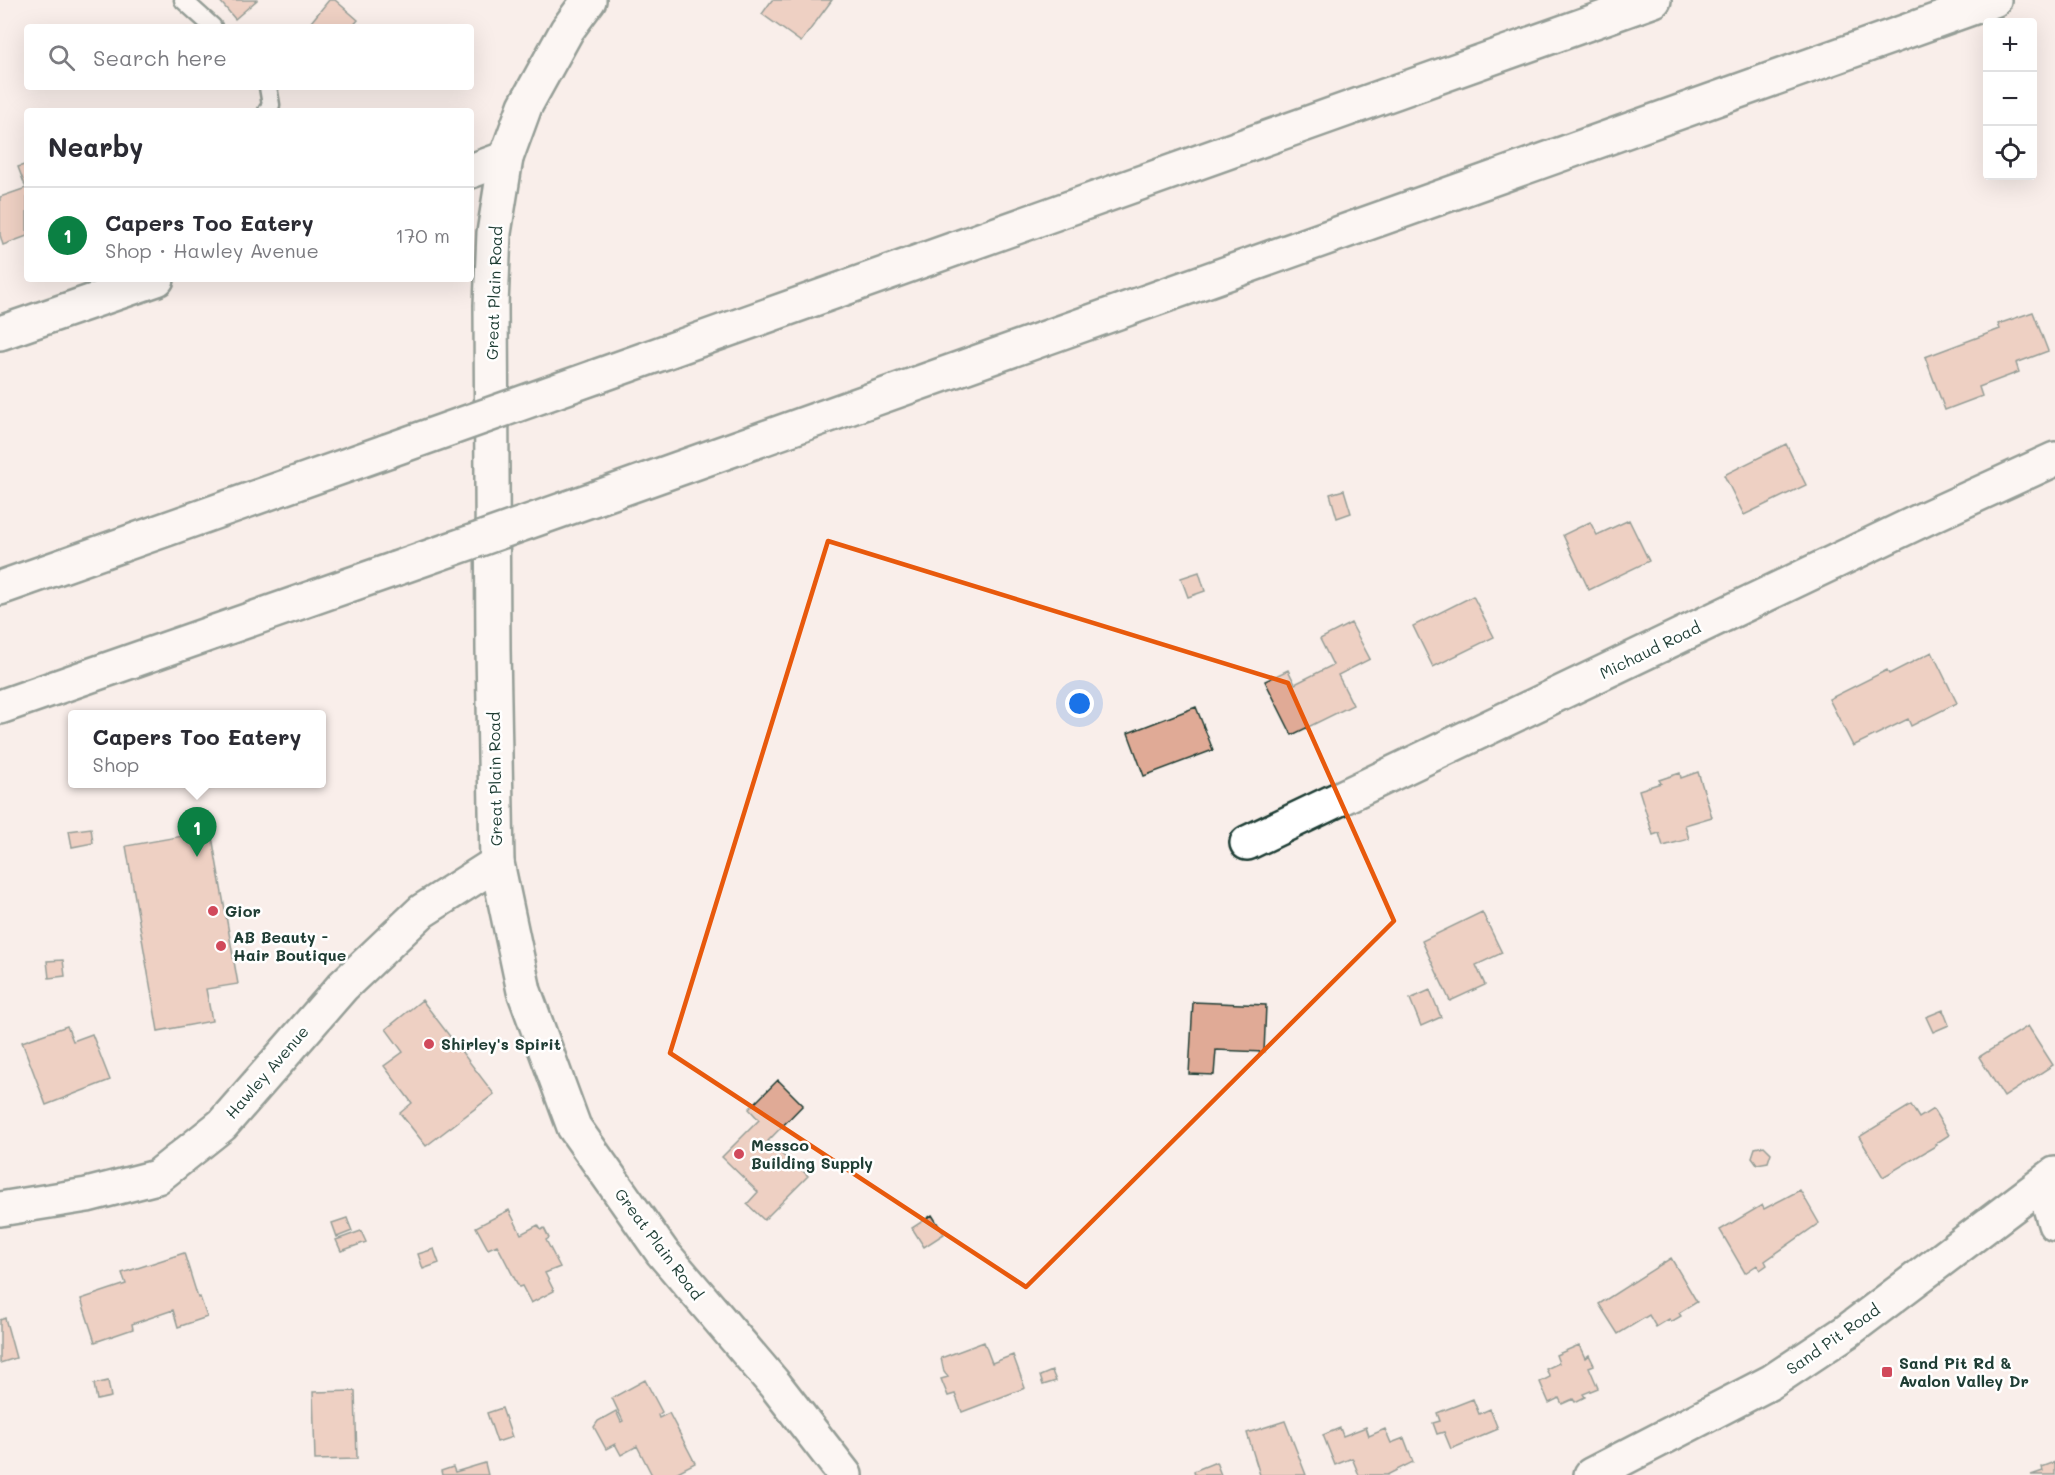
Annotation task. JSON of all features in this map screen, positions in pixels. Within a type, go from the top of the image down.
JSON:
[{"type":"main road","name":"Great Plain Road","points":[[589,0],[567,30],[525,106],[506,158],[494,232],[491,305],[497,863],[524,991],[574,1127],[669,1261],[776,1386],[845,1475]]},
{"type":"main road","points":[[0,588],[1654,0]]},
{"type":"main road","points":[[0,707],[599,497],[1994,0]]},
{"type":"main road","points":[[474,170],[506,158]]},
{"type":"main road","points":[[0,333],[148,282]]},
{"type":"main road","name":"Michaud Road","points":[[1247,843],[1924,519],[2055,459]]},
{"type":"main road","name":"Hawley Avenue","points":[[0,1209],[87,1195],[157,1177],[222,1125],[343,986],[422,911],[497,863]]},
{"type":"main road","points":[[2049,1179],[2055,1224]]},
{"type":"main road","name":"Sand Pit Road","points":[[1592,1475],[1771,1382],[1845,1332],[2049,1179]]},
{"type":"lane","points":[[183,0],[210,24]]},
{"type":"lane","points":[[268,90],[271,105],[269,108]]},
{"type":"highlighted area","points":[[828,541],[1288,683],[1394,921],[1026,1287],[670,1053]]},
{"type":"building","points":[[219,0],[257,0],[235,19]]},
{"type":"building","points":[[329,0],[335,0],[358,20],[355,24],[309,24]]},
{"type":"building","points":[[772,0],[832,0],[801,42],[762,14]]},
{"type":"building","points":[[24,165],[24,183],[18,167]]},
{"type":"building","points":[[24,189],[24,237],[3,245],[0,235],[0,197]]},
{"type":"building","points":[[2033,312],[2048,351],[2016,363],[2019,372],[1979,387],[1982,396],[1945,410],[1925,357],[2000,329],[1998,324]]},
{"type":"building","points":[[1786,444],[1806,485],[1744,515],[1724,475]]},
{"type":"building","points":[[1344,490],[1351,513],[1337,518],[1330,494]]},
{"type":"building","points":[[1629,520],[1649,561],[1589,590],[1563,535],[1590,522],[1597,535]]},
{"type":"building","points":[[1199,572],[1205,591],[1188,597],[1181,578]]},
{"type":"building","points":[[1473,596],[1494,637],[1433,667],[1413,626]]},
{"type":"building","points":[[1351,623],[1370,659],[1338,675],[1353,705],[1292,735],[1265,681],[1288,670],[1295,684],[1333,665],[1320,639]]},
{"type":"building","points":[[1932,652],[1957,703],[1911,726],[1908,719],[1853,746],[1829,699],[1887,670],[1889,674]]},
{"type":"building","points":[[1196,707],[1213,750],[1144,776],[1128,733]]},
{"type":"building","points":[[1698,772],[1712,817],[1685,825],[1689,839],[1663,846],[1659,833],[1653,835],[1639,790],[1661,783],[1659,780],[1680,773],[1681,778]]},
{"type":"building","points":[[91,828],[93,843],[72,847],[69,831]]},
{"type":"building","points":[[211,831],[238,984],[206,989],[212,1021],[158,1031],[126,846]]},
{"type":"building","points":[[1482,912],[1502,953],[1476,965],[1485,985],[1450,1001],[1422,941]]},
{"type":"building","points":[[63,960],[65,976],[49,978],[47,961]]},
{"type":"building","points":[[1430,990],[1441,1017],[1421,1026],[1410,999]]},
{"type":"building","points":[[422,1000],[494,1094],[426,1146],[400,1113],[412,1103],[384,1066],[403,1052],[386,1029]]},
{"type":"building","points":[[1193,1002],[1266,1005],[1264,1052],[1216,1050],[1214,1075],[1189,1074]]},
{"type":"building","points":[[1943,1010],[1949,1025],[1933,1032],[1926,1017]]},
{"type":"building","points":[[67,1026],[73,1041],[92,1034],[110,1080],[46,1105],[22,1042]]},
{"type":"building","points":[[2028,1026],[2053,1065],[2004,1097],[1979,1057]]},
{"type":"building","points":[[778,1080],[803,1105],[768,1141],[808,1176],[764,1220],[747,1204],[758,1192],[722,1157],[759,1120],[749,1109]]},
{"type":"building","points":[[1911,1105],[1919,1118],[1933,1109],[1949,1135],[1935,1144],[1937,1145],[1883,1177],[1859,1137]]},
{"type":"building","points":[[1764,1146],[1771,1153],[1768,1162],[1757,1164],[1752,1157],[1755,1148]]},
{"type":"building","points":[[1800,1190],[1819,1223],[1765,1261],[1767,1265],[1760,1270],[1757,1265],[1745,1273],[1720,1230],[1762,1205],[1764,1209]]},
{"type":"building","points":[[509,1210],[521,1234],[538,1225],[541,1230],[544,1228],[549,1238],[546,1240],[560,1267],[545,1273],[554,1291],[531,1303],[522,1286],[519,1287],[497,1245],[488,1249],[476,1227]]},
{"type":"building","points":[[932,1215],[944,1234],[924,1247],[912,1228]]},
{"type":"building","points":[[347,1218],[352,1231],[337,1237],[332,1223]]},
{"type":"building","points":[[361,1231],[366,1242],[341,1251],[336,1240]]},
{"type":"building","points":[[434,1249],[439,1263],[423,1269],[418,1254]]},
{"type":"building","points":[[184,1253],[198,1298],[200,1297],[207,1317],[178,1327],[173,1310],[132,1324],[133,1329],[95,1342],[81,1299],[126,1284],[122,1273]]},
{"type":"building","points":[[1671,1258],[1697,1302],[1679,1313],[1681,1316],[1671,1322],[1669,1319],[1656,1327],[1649,1315],[1618,1334],[1599,1304]]},
{"type":"building","points":[[5,1318],[16,1358],[0,1363],[0,1320]]},
{"type":"building","points":[[984,1342],[992,1363],[1013,1355],[1025,1388],[962,1412],[955,1394],[948,1396],[941,1379],[948,1377],[944,1372],[941,1358]]},
{"type":"building","points":[[1579,1345],[1585,1358],[1589,1355],[1594,1365],[1589,1367],[1598,1388],[1583,1394],[1585,1397],[1575,1402],[1573,1399],[1562,1404],[1559,1398],[1549,1403],[1540,1382],[1550,1377],[1546,1369],[1559,1363],[1556,1355]]},
{"type":"building","points":[[1052,1371],[1056,1381],[1043,1385],[1040,1376]]},
{"type":"building","points":[[645,1380],[662,1412],[658,1415],[659,1418],[669,1413],[695,1463],[672,1475],[652,1475],[637,1446],[621,1455],[615,1444],[606,1449],[594,1427],[598,1421],[616,1411],[621,1422],[623,1421],[612,1398]]},
{"type":"building","points":[[108,1381],[111,1397],[97,1400],[94,1384]]},
{"type":"building","points":[[355,1391],[357,1459],[315,1460],[313,1392]]},
{"type":"building","points":[[1473,1399],[1479,1414],[1490,1409],[1498,1429],[1451,1449],[1444,1432],[1437,1434],[1433,1423],[1440,1421],[1437,1413]]},
{"type":"building","points":[[502,1408],[512,1437],[497,1442],[487,1413]]},
{"type":"building","points":[[1285,1421],[1306,1475],[1260,1475],[1247,1433]]},
{"type":"building","points":[[1366,1427],[1369,1436],[1385,1429],[1391,1443],[1404,1438],[1413,1462],[1387,1475],[1359,1475],[1352,1458],[1335,1465],[1323,1435],[1340,1428],[1343,1436]]},
{"type":"building","points":[[1216,1462],[1221,1475],[1195,1475],[1194,1471]]},
{"type":"building","points":[[2055,1462],[2055,1475],[2031,1475],[2043,1471],[2042,1467]]},
{"type":"building","points":[[485,1463],[488,1475],[442,1475],[441,1471],[453,1467],[455,1472]]},
{"type":"place","name":"Capers Too Eatery","points":[[197,857]]},
{"type":"place","name":"Gior","points":[[213,911]]},
{"type":"place","name":"AB Beauty - Hair Boutique","points":[[221,946]]},
{"type":"place","name":"Shirley's Spirit","points":[[429,1044]]},
{"type":"place","name":"Messco Building Supply","points":[[739,1154]]},
{"type":"place","name":"Sand Pit Rd & Avalon Valley Dr","points":[[1887,1372]]}]
